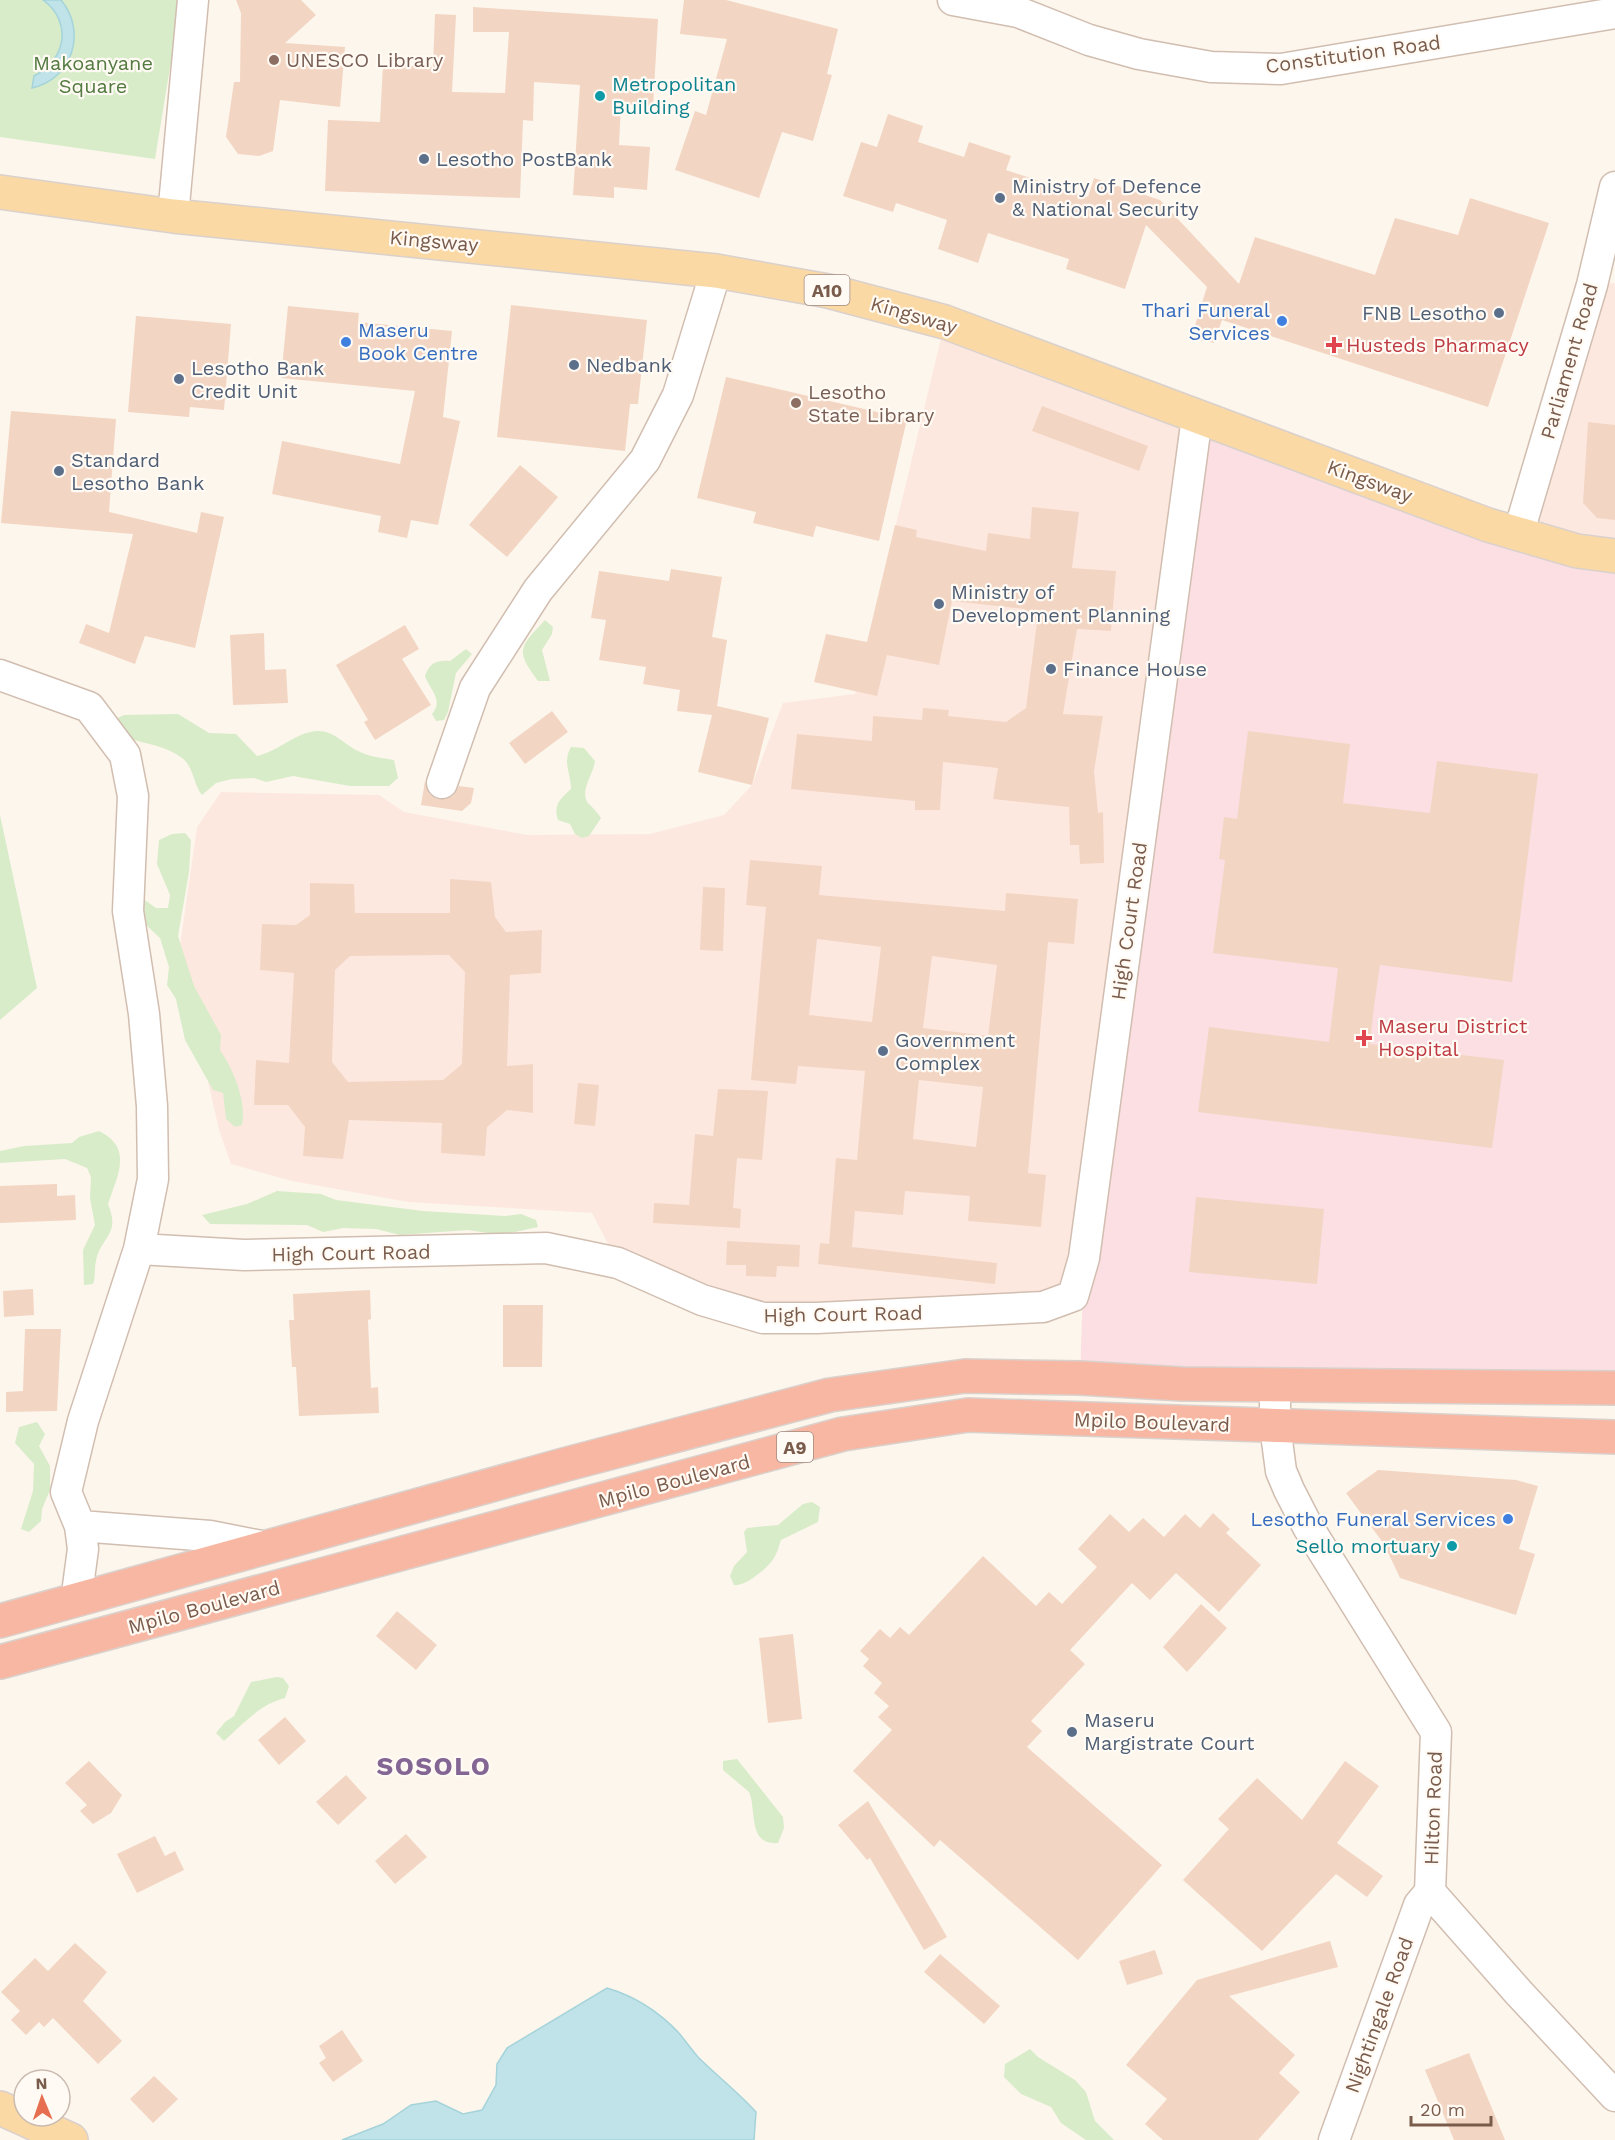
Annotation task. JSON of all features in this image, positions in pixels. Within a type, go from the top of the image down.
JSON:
[{"type":"highway","name":"Mpilo Boulevard","points":[[0,1621],[76,1602],[266,1546],[830,1395],[965,1376],[1080,1378],[1182,1384],[1615,1388]]},
{"type":"highway","name":"Mpilo Boulevard","points":[[0,1662],[843,1434],[968,1415],[1615,1437]]},
{"type":"main road","name":"Kingsway","points":[[0,192],[173,216],[716,271],[828,291],[945,322],[1518,535],[1577,551],[1615,556]]},
{"type":"main road","points":[[0,2108],[71,2140]]},
{"type":"street","points":[[173,216],[193,0]]},
{"type":"street","name":"Constitution Road","points":[[954,0],[1020,6],[1089,40],[1139,54],[1210,68],[1281,69],[1615,13]]},
{"type":"street","name":"Parliament Road","points":[[1518,535],[1604,284],[1615,187]]},
{"type":"street","points":[[442,783],[475,688],[538,590],[645,460],[678,395],[716,271]]},
{"type":"street","name":"High Court Road","points":[[139,1250],[244,1256],[546,1248],[618,1263],[702,1300],[763,1318],[817,1318],[1043,1307],[1073,1296],[1084,1258],[1197,417]]},
{"type":"street","points":[[0,675],[89,707],[125,755],[133,796],[128,911],[144,1014],[153,1106],[153,1179],[139,1250],[83,1421],[66,1492],[80,1526],[82,1549],[76,1602]]},
{"type":"street","name":"Hilton Road","points":[[1275,1384],[1275,1426],[1281,1471],[1289,1490],[1436,1732],[1430,1892],[1519,1994],[1615,2096]]},
{"type":"street","points":[[80,1526],[210,1536],[266,1546]]},
{"type":"street","name":"Nightingale Road","points":[[1334,2140],[1419,1905],[1430,1892]]},
{"type":"shaded area","points":[[1615,283],[1615,556],[1518,535],[1592,285]]},
{"type":"shaded area","points":[[945,322],[1197,417],[1073,1296],[817,1318],[618,1263],[592,1213],[408,1202],[292,1181],[231,1164],[219,1130],[179,953],[197,827],[221,792],[379,795],[404,812],[527,835],[650,834],[724,815],[752,785],[783,703],[855,694]]},
{"type":"shaded area","name":"Maseru District Hospital","points":[[1197,417],[1615,556],[1615,1388],[1080,1378],[1084,1258]]},
{"type":"green space","name":"Makoanyane Square","points":[[0,0],[181,0],[155,159],[0,137]]},
{"type":"green space","points":[[545,620],[553,627],[552,634],[542,650],[550,681],[538,681],[526,662],[523,649],[525,643]]},
{"type":"green space","points":[[466,649],[472,654],[456,673],[448,712],[444,720],[436,721],[432,714],[437,704],[435,695],[425,676],[434,663],[450,661]]},
{"type":"green space","points":[[178,714],[209,733],[236,734],[257,756],[301,735],[323,731],[362,753],[394,760],[398,778],[389,786],[350,786],[293,776],[266,782],[254,778],[232,779],[216,783],[202,795],[189,766],[182,758],[163,748],[123,736],[105,724],[124,715]]},
{"type":"green space","points":[[571,747],[584,748],[595,761],[585,793],[588,803],[601,818],[589,836],[582,838],[575,834],[570,824],[558,820],[556,810],[558,803],[571,789],[567,758]]},
{"type":"green space","points":[[0,815],[37,988],[0,1020]]},
{"type":"green space","points":[[185,833],[191,840],[189,872],[178,936],[194,986],[221,1035],[220,1050],[230,1066],[241,1096],[242,1125],[235,1127],[226,1119],[223,1093],[213,1090],[185,1040],[176,999],[167,985],[169,967],[160,938],[145,924],[132,903],[132,891],[156,908],[168,908],[170,895],[157,864],[159,840],[172,834]]},
{"type":"green space","points":[[99,1131],[110,1138],[116,1146],[120,1154],[120,1163],[108,1204],[112,1222],[111,1229],[98,1253],[93,1284],[84,1285],[83,1250],[95,1225],[90,1198],[91,1177],[87,1168],[65,1159],[0,1163],[0,1151],[24,1146],[72,1143],[79,1137]]},
{"type":"green space","points":[[277,1191],[321,1194],[336,1200],[423,1211],[505,1216],[521,1214],[536,1220],[538,1227],[501,1235],[468,1230],[400,1235],[376,1229],[343,1228],[323,1232],[307,1225],[210,1224],[202,1215],[247,1204]]},
{"type":"green space","points":[[37,1422],[45,1434],[39,1446],[50,1466],[50,1490],[42,1509],[41,1521],[29,1532],[21,1529],[33,1491],[34,1464],[15,1443],[19,1427]]},
{"type":"green space","points":[[812,1502],[820,1507],[818,1522],[781,1540],[775,1556],[767,1567],[750,1580],[734,1585],[730,1576],[734,1566],[747,1552],[744,1532],[747,1528],[778,1525],[803,1504]]},
{"type":"green space","points":[[283,1678],[289,1686],[285,1698],[260,1710],[224,1741],[216,1733],[225,1722],[234,1716],[251,1682]]},
{"type":"green space","points":[[737,1759],[783,1817],[784,1828],[778,1843],[768,1842],[757,1833],[749,1792],[723,1770],[723,1761]]},
{"type":"green space","points":[[1030,2049],[1038,2057],[1075,2080],[1086,2092],[1095,2121],[1114,2140],[1086,2140],[1061,2123],[1051,2107],[1021,2094],[1004,2077],[1005,2064]]},
{"type":"water","points":[[43,0],[61,0],[69,12],[74,39],[72,52],[57,75],[46,83],[32,88],[34,76],[53,60],[62,40],[59,19],[53,9]]},
{"type":"water","points":[[607,1988],[636,2000],[662,2017],[678,2032],[698,2057],[756,2112],[754,2140],[342,2140],[383,2124],[411,2105],[436,2101],[463,2114],[482,2110],[496,2085],[497,2064],[507,2048]]},
{"type":"building","points":[[236,0],[301,0],[316,15],[285,43],[345,47],[340,107],[280,100],[273,151],[259,156],[238,154],[226,137],[234,82],[240,82],[241,13]]},
{"type":"building","points":[[684,0],[726,0],[838,29],[827,74],[832,75],[813,141],[782,132],[759,198],[675,170],[695,111],[706,115],[727,39],[680,34]]},
{"type":"building","points":[[473,7],[658,19],[653,106],[621,104],[619,145],[650,147],[647,190],[614,187],[614,198],[573,195],[580,85],[534,82],[533,121],[523,120],[520,198],[325,191],[328,120],[380,122],[383,64],[433,67],[435,14],[456,15],[452,92],[505,93],[509,32],[473,32]]},
{"type":"building","points":[[888,114],[923,126],[918,142],[964,157],[969,142],[1011,156],[1006,170],[1088,197],[1094,178],[1160,200],[1239,284],[1255,237],[1375,275],[1395,218],[1458,235],[1470,198],[1549,223],[1488,407],[1222,320],[1214,343],[1191,338],[1207,287],[1146,225],[1125,289],[1066,269],[1069,259],[988,233],[978,263],[938,249],[947,220],[896,203],[893,212],[843,196],[861,142],[877,147]]},
{"type":"building","name":"Nedbank","points":[[511,305],[647,320],[638,404],[630,404],[625,451],[497,437]]},
{"type":"building","points":[[288,306],[359,313],[358,322],[452,331],[443,417],[460,421],[438,525],[411,520],[407,538],[378,532],[381,516],[272,494],[282,441],[400,464],[415,391],[281,378]]},
{"type":"building","name":"Lesotho Bank Credit Unit","points":[[136,316],[231,324],[224,410],[190,407],[189,417],[128,412]]},
{"type":"building","points":[[726,377],[907,419],[879,541],[816,526],[813,537],[753,523],[756,512],[697,498]]},
{"type":"building","points":[[1042,406],[1148,446],[1139,471],[1032,431]]},
{"type":"building","points":[[11,411],[116,419],[109,512],[197,533],[201,512],[224,517],[195,648],[145,636],[135,664],[79,643],[86,624],[109,633],[133,534],[1,523]]},
{"type":"building","points":[[1588,422],[1615,425],[1615,520],[1597,518],[1583,503]]},
{"type":"building","points":[[520,465],[558,497],[507,557],[469,525]]},
{"type":"building","points":[[1032,507],[1079,512],[1072,568],[1116,571],[1111,631],[1077,629],[1063,714],[1103,716],[1094,771],[1098,813],[1103,812],[1104,863],[1080,864],[1079,845],[1070,845],[1069,807],[993,799],[998,768],[943,762],[940,810],[915,810],[915,801],[791,789],[797,734],[872,741],[873,716],[922,720],[923,708],[949,710],[948,716],[1006,722],[1026,708],[1037,622],[1024,609],[952,601],[939,665],[887,655],[877,696],[814,682],[826,634],[867,642],[895,525],[917,530],[916,537],[986,551],[988,533],[1030,539]]},
{"type":"building","points":[[671,569],[722,577],[712,637],[727,640],[717,706],[769,718],[752,785],[698,772],[712,715],[677,711],[680,690],[643,684],[646,667],[599,660],[606,620],[591,618],[599,571],[669,581]]},
{"type":"building","points":[[405,625],[419,649],[402,659],[431,705],[375,740],[364,722],[368,720],[336,665]]},
{"type":"building","points":[[264,633],[265,670],[286,669],[288,703],[233,705],[230,635]]},
{"type":"building","points":[[552,711],[568,732],[525,764],[509,743]]},
{"type":"building","points":[[1248,731],[1350,744],[1343,803],[1430,813],[1437,761],[1538,774],[1512,982],[1380,965],[1374,1006],[1370,1044],[1504,1060],[1492,1148],[1198,1112],[1209,1027],[1329,1042],[1338,968],[1213,953],[1225,860],[1219,859],[1224,817],[1237,819]]},
{"type":"building","points":[[425,781],[429,794],[437,799],[453,796],[459,786],[474,788],[471,803],[462,811],[421,805]]},
{"type":"building","name":"Government Complex","points":[[750,860],[822,866],[819,895],[1005,911],[1006,893],[1078,899],[1074,944],[1048,942],[1028,1173],[1046,1175],[1041,1227],[968,1221],[970,1196],[905,1191],[903,1215],[855,1211],[852,1247],[997,1263],[995,1284],[818,1264],[820,1243],[829,1244],[836,1158],[857,1160],[865,1071],[798,1066],[796,1084],[751,1080],[766,907],[746,905]],"holes":[[[817,939],[881,947],[872,1022],[809,1015]],[[932,956],[997,965],[988,1036],[923,1028]],[[919,1080],[983,1087],[976,1147],[913,1139]]]},
{"type":"building","points":[[450,879],[491,882],[495,917],[506,932],[542,930],[541,973],[510,975],[507,1066],[533,1064],[533,1113],[507,1110],[487,1127],[485,1156],[441,1153],[442,1123],[349,1120],[343,1159],[303,1156],[305,1127],[288,1105],[254,1105],[256,1060],[289,1063],[294,973],[260,970],[262,924],[296,925],[310,915],[310,883],[354,884],[355,913],[450,913]],"holes":[[[449,955],[465,972],[462,1064],[443,1080],[348,1082],[332,1062],[335,970],[350,956]]]},
{"type":"building","points":[[703,887],[725,888],[723,951],[700,950]]},
{"type":"building","points":[[578,1083],[599,1085],[595,1126],[574,1124]]},
{"type":"building","points":[[718,1089],[768,1091],[762,1160],[737,1158],[733,1208],[741,1209],[740,1228],[653,1223],[654,1203],[689,1205],[695,1134],[713,1136]]},
{"type":"building","points":[[57,1184],[57,1196],[75,1195],[76,1220],[0,1223],[0,1186]]},
{"type":"building","points":[[1196,1197],[1324,1209],[1317,1284],[1189,1272]]},
{"type":"building","points":[[727,1241],[800,1245],[799,1267],[777,1266],[776,1277],[746,1276],[746,1265],[726,1265]]},
{"type":"building","points":[[33,1289],[34,1315],[4,1317],[3,1291]]},
{"type":"building","points":[[370,1290],[371,1319],[368,1320],[371,1388],[378,1387],[379,1413],[299,1416],[296,1367],[292,1367],[289,1320],[294,1320],[293,1294]]},
{"type":"building","points":[[503,1305],[543,1305],[542,1367],[503,1367]]},
{"type":"building","points":[[25,1329],[61,1329],[57,1411],[6,1412],[6,1392],[23,1391]]},
{"type":"building","points":[[1378,1470],[1516,1480],[1538,1486],[1519,1549],[1535,1554],[1516,1615],[1400,1578],[1384,1544],[1346,1493]]},
{"type":"building","points":[[1213,1513],[1230,1529],[1226,1533],[1261,1565],[1219,1612],[1176,1573],[1150,1600],[1132,1583],[1070,1650],[1085,1664],[1031,1721],[1042,1731],[1027,1747],[1162,1865],[1078,1960],[940,1840],[934,1847],[853,1771],[892,1730],[878,1717],[889,1706],[874,1693],[882,1683],[863,1666],[869,1659],[860,1651],[880,1629],[890,1638],[900,1627],[909,1635],[983,1556],[1036,1606],[1049,1592],[1062,1604],[1097,1567],[1078,1549],[1110,1514],[1129,1532],[1143,1518],[1164,1537],[1185,1514],[1200,1528]]},
{"type":"building","points":[[1201,1604],[1227,1628],[1187,1672],[1163,1647]]},
{"type":"building","points":[[397,1611],[437,1645],[416,1670],[376,1636]]},
{"type":"building","points":[[793,1634],[802,1719],[768,1723],[759,1638]]},
{"type":"building","points":[[285,1717],[306,1741],[279,1765],[258,1740]]},
{"type":"building","points":[[89,1761],[122,1795],[111,1813],[93,1824],[80,1811],[87,1805],[65,1783]]},
{"type":"building","points":[[1345,1761],[1379,1786],[1337,1843],[1383,1876],[1367,1897],[1336,1874],[1262,1951],[1183,1880],[1229,1829],[1218,1819],[1257,1778],[1302,1820]]},
{"type":"building","points":[[346,1775],[367,1798],[338,1825],[316,1802]]},
{"type":"building","points":[[868,1801],[947,1937],[924,1950],[870,1858],[867,1860],[838,1825]]},
{"type":"building","points":[[406,1834],[427,1857],[395,1884],[375,1861]]},
{"type":"building","points":[[155,1836],[165,1856],[175,1851],[184,1870],[137,1893],[117,1854]]},
{"type":"building","points":[[1330,1941],[1338,1967],[1229,1996],[1295,2055],[1279,2073],[1300,2092],[1258,2140],[1163,2140],[1145,2124],[1167,2099],[1126,2065],[1197,1980]]},
{"type":"building","points":[[75,1943],[107,1972],[83,2001],[122,2041],[98,2064],[53,2018],[44,2027],[39,2022],[26,2035],[11,2020],[20,2011],[1,1992],[35,1958],[48,1971]]},
{"type":"building","points":[[1155,1950],[1163,1974],[1127,1985],[1119,1961]]},
{"type":"building","points":[[940,1954],[1000,2006],[984,2024],[924,1972]]},
{"type":"building","points":[[342,2030],[363,2061],[333,2082],[319,2063],[326,2058],[319,2046]]},
{"type":"building","points":[[1469,2053],[1505,2140],[1454,2140],[1425,2070]]},
{"type":"building","points":[[154,2076],[178,2099],[153,2123],[130,2099]]},
{"type":"place","name":"UNESCO Library","points":[[274,60]]},
{"type":"place","name":"Metropolitan Building","points":[[600,96]]},
{"type":"place","name":"Lesotho PostBank","points":[[424,159]]},
{"type":"place","name":"Ministry of Defence & National Security","points":[[1000,198]]},
{"type":"place","name":"FNB Lesotho","points":[[1499,313]]},
{"type":"place","name":"Thari Funeral Services","points":[[1282,321]]},
{"type":"place","name":"Maseru Book Centre","points":[[346,342]]},
{"type":"place","name":"Husteds Pharmacy","points":[[1334,345]]},
{"type":"place","name":"Nedbank","points":[[574,365]]},
{"type":"place","name":"Lesotho Bank Credit Unit","points":[[179,379]]},
{"type":"place","name":"Lesotho State Library","points":[[796,403]]},
{"type":"place","name":"Standard Lesotho Bank","points":[[59,471]]},
{"type":"place","name":"Ministry of Development Planning","points":[[939,604]]},
{"type":"place","name":"Finance House","points":[[1051,669]]},
{"type":"place","name":"Maseru District Hospital","points":[[1364,1038]]},
{"type":"place","name":"Government Complex","points":[[883,1051]]},
{"type":"place","name":"Lesotho Funeral Services","points":[[1508,1519]]},
{"type":"place","name":"Sello mortuary","points":[[1452,1546]]},
{"type":"place","name":"Maseru Margistrate Court","points":[[1072,1732]]},
{"type":"district","name":"SOSOLO","points":[[434,1766]]}]
